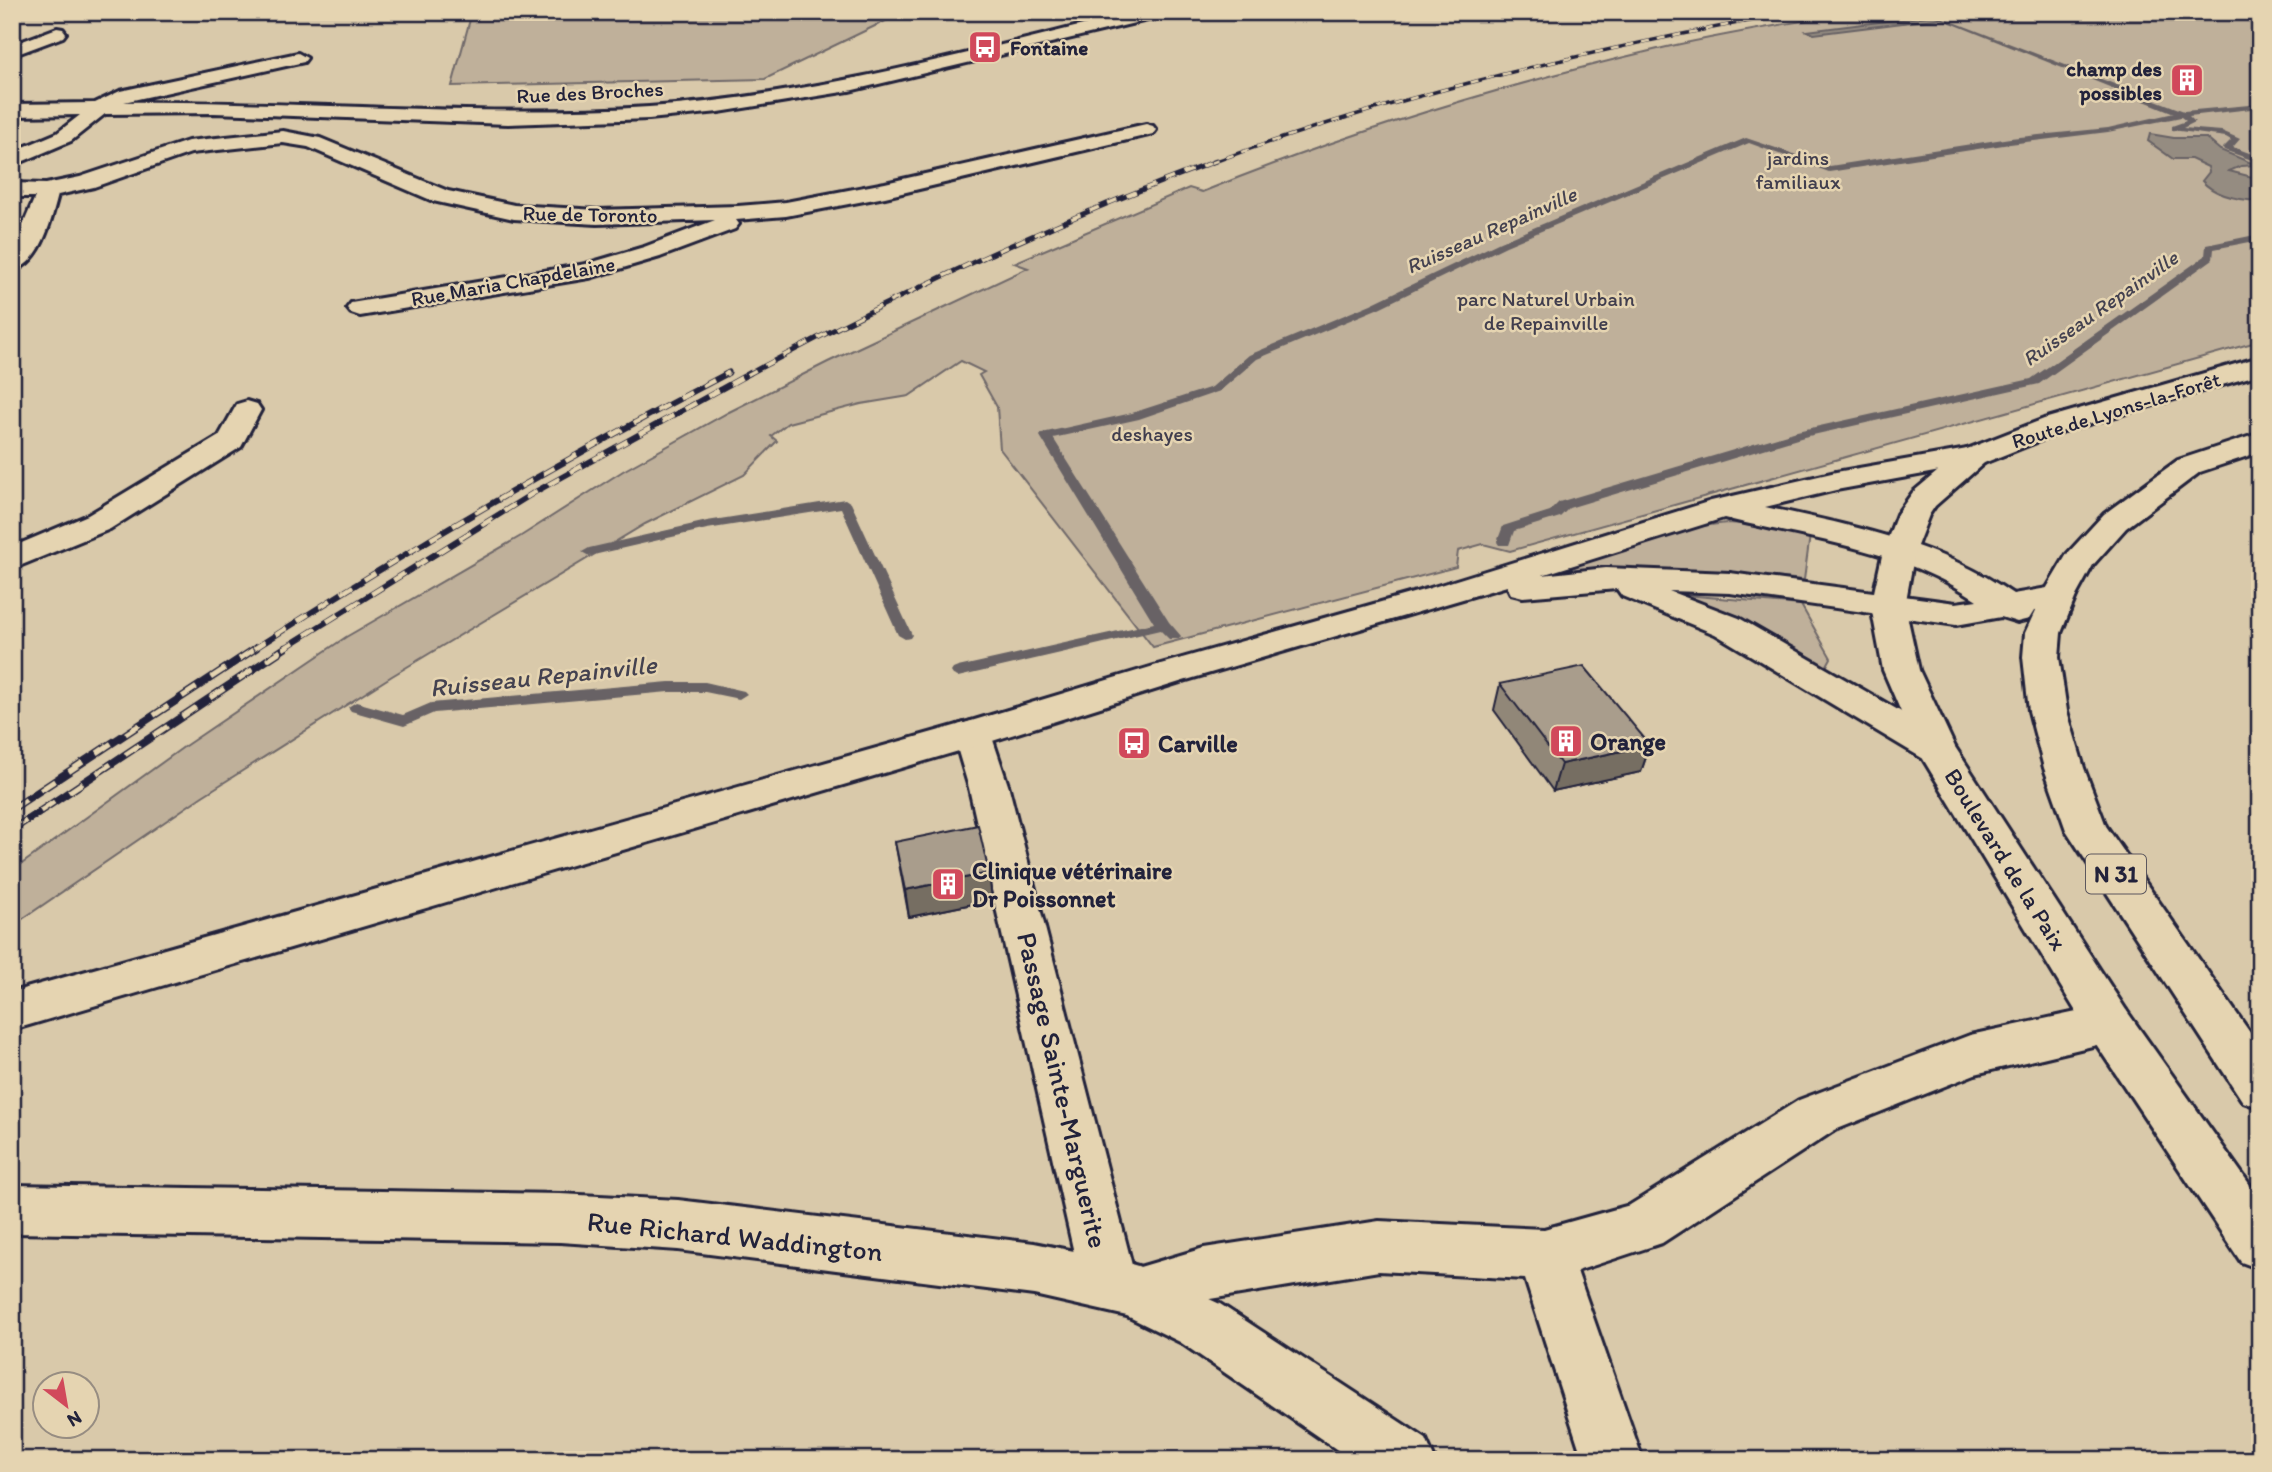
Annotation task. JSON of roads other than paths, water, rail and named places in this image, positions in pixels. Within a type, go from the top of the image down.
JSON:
[{"type":"street","name":"Rue des Broches","points":[[12,110],[279,108],[508,118],[649,113],[719,106],[849,85],[1160,12]]},
{"type":"street","points":[[12,51],[57,33]]},
{"type":"street","points":[[12,160],[64,137],[120,97],[298,58]]},
{"type":"street","name":"Rue de Toronto","points":[[12,190],[46,191],[86,182],[188,147],[283,137],[331,148],[441,196],[514,212],[597,217],[738,213],[786,209],[885,190],[1146,130]]},
{"type":"street","points":[[12,264],[26,252],[47,196],[46,191]]},
{"type":"street","name":"Rue Maria Chapdelaine","points":[[360,308],[589,271],[725,227],[738,213]]},
{"type":"street","name":"Route de Lyons-la-Forêt","points":[[1973,457],[2054,425],[2260,365]]},
{"type":"street","points":[[12,559],[99,522],[231,441],[247,410]]},
{"type":"street","name":"N 31","points":[[2260,442],[2189,466],[2115,520],[2079,561],[2051,615],[2041,657],[2048,711],[2064,768],[2087,830],[2260,1087]]},
{"type":"street","points":[[12,1011],[972,734],[1170,673],[1439,596],[1722,508],[1836,481],[1973,457]]},
{"type":"street","name":"Boulevard de la Paix","points":[[1973,457],[1913,513],[1899,551],[1888,606],[1901,670],[1936,749],[2109,1024],[2260,1244]]},
{"type":"street","points":[[1722,508],[1828,530],[1899,551],[1952,572],[2010,606],[2051,615]]},
{"type":"street","points":[[1439,596],[1606,578],[1730,583],[1956,614],[2010,606]]},
{"type":"street","points":[[1606,578],[1727,626],[1936,749]]},
{"type":"street","name":"Passage Sainte-Marguerite","points":[[972,734],[986,777],[1124,1288]]},
{"type":"street","points":[[1124,1288],[1379,1246],[1544,1255],[1643,1226],[1817,1115],[1969,1055],[2109,1024]]},
{"type":"street","name":"Rue Richard Waddington","points":[[12,1209],[547,1218],[678,1224],[1034,1269],[1124,1288],[1200,1323],[1405,1460]]},
{"type":"street","points":[[1544,1255],[1613,1460]]},
{"type":"waterway","points":[[1943,18],[2183,114]]},
{"type":"waterway","name":"Ruisseau Repainville","points":[[2183,114],[2260,106]]},
{"type":"waterway","name":"Ruisseau Repainville","points":[[1163,625],[1046,436],[1135,416],[1216,389],[1253,357],[1375,306],[1503,244],[1749,140],[1829,169],[2010,141],[2108,130],[2183,114]]},
{"type":"waterway","name":"Ruisseau Repainville","points":[[2183,114],[2191,122],[2175,128],[2229,136],[2236,139],[2227,148],[2260,160]]},
{"type":"waterway","name":"Ruisseau Repainville","points":[[1504,542],[1508,529],[1555,514],[1564,505],[1801,434],[2035,382],[2210,257],[2209,247],[2260,237]]},
{"type":"waterway","name":"Ruisseau Repainville","points":[[589,552],[707,525],[845,503],[905,635]]},
{"type":"waterway","points":[[958,672],[1163,625]]},
{"type":"waterway","points":[[1163,625],[1174,636]]},
{"type":"waterway","name":"Ruisseau Repainville","points":[[356,707],[404,721],[431,708],[652,688],[705,687],[739,694]]},
{"type":"railway","points":[[1211,163],[1355,115],[1501,75],[1649,41],[1798,12]]},
{"type":"railway","points":[[747,375],[978,260],[1096,208],[1216,161]]},
{"type":"railway","points":[[724,375],[729,372]]},
{"type":"railway","points":[[254,649],[488,506],[728,373]]},
{"type":"railway","points":[[283,649],[535,492],[750,373]]},
{"type":"railway","points":[[12,809],[256,648]]},
{"type":"railway","points":[[12,830],[285,648]]},
{"type":"place","name":"Fontaine","points":[[985,47]]},
{"type":"place","name":"champ des possibles","points":[[2187,80]]},
{"type":"place","name":"Orange","points":[[1566,741]]},
{"type":"place","name":"Carville","points":[[1134,743]]},
{"type":"place","name":"Clinique vétérinaire Dr Poissonnet","points":[[948,884]]},
{"type":"park label","name":"jardins familiaux","points":[[1798,169]]},
{"type":"park label","name":"parc Naturel Urbain de Repainville","points":[[1546,310]]},
{"type":"park label","name":"deshayes","points":[[1152,433]]}]
